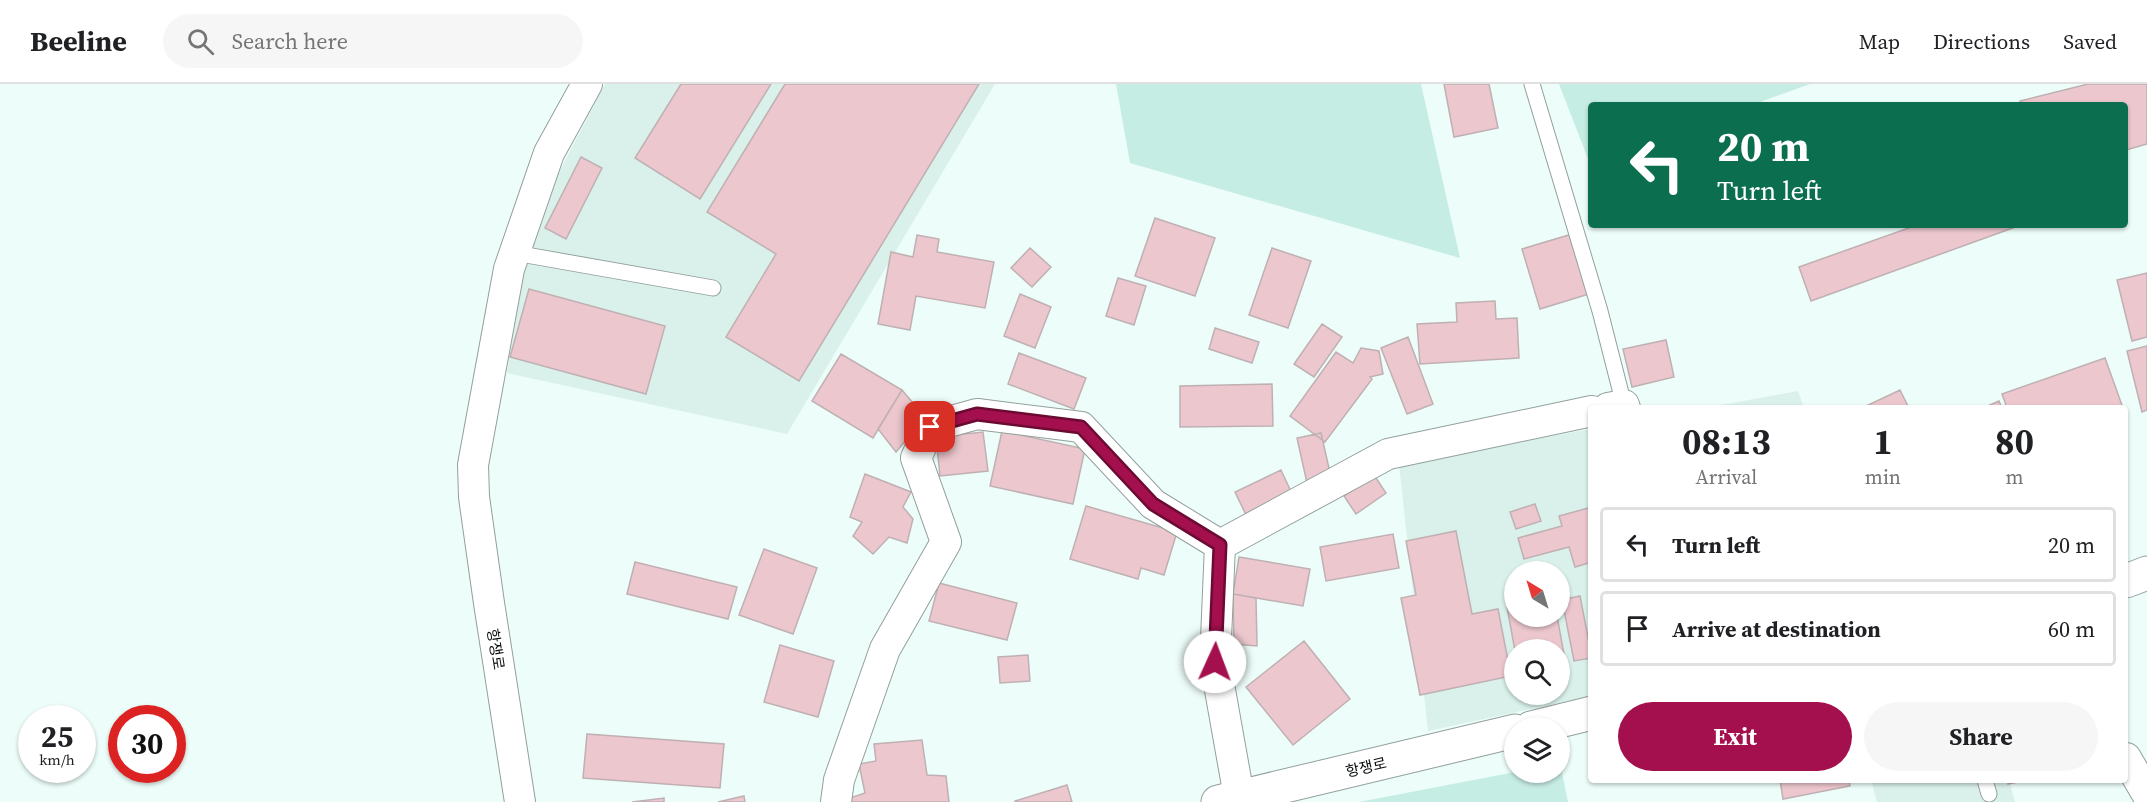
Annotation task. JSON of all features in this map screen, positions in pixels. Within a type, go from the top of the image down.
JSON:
[{"type":"street","name":"항쟁로","points":[[520,802],[474,497],[473,465],[509,269],[549,153],[587,84]]},
{"type":"street","points":[[1220,545],[1388,454],[1588,412]]},
{"type":"street","points":[[836,802],[838,780],[885,649],[946,542],[916,458],[930,427],[977,414],[1081,427],[1153,504],[1220,545]]},
{"type":"street","points":[[1220,545],[1215,662],[1232,800]]},
{"type":"street","points":[[2128,581],[2147,573]]},
{"type":"street","points":[[1570,718],[1588,714]]},
{"type":"street","name":"항쟁로","points":[[1232,800],[1504,734]]},
{"type":"street","points":[[2128,761],[2147,794]]},
{"type":"lane","points":[[1532,84],[1600,311],[1619,405]]},
{"type":"lane","points":[[515,253],[713,288]]},
{"type":"shaded area","points":[[605,84],[995,84],[787,434],[507,373],[522,272],[552,186]]},
{"type":"shaded area","points":[[1116,84],[1421,84],[1460,258],[1130,163]]},
{"type":"shaded area","points":[[1559,84],[1810,84],[1760,102],[1588,102],[1588,159]]},
{"type":"shaded area","points":[[1798,391],[1803,405],[1721,405]]},
{"type":"shaded area","points":[[1588,430],[1588,697],[1570,701],[1570,639],[1504,639],[1504,705],[1549,705],[1428,731],[1399,464]]},
{"type":"shaded area","points":[[1504,774],[1504,783],[1564,783],[1568,802],[1359,802]]},
{"type":"shaded area","points":[[1872,783],[2010,783],[2015,802],[1877,802]]},
{"type":"building","points":[[681,84],[771,84],[700,199],[635,158]]},
{"type":"building","points":[[785,84],[979,84],[799,381],[726,337],[776,254],[707,212]]},
{"type":"building","points":[[1444,84],[1489,84],[1498,128],[1454,137]]},
{"type":"building","points":[[2088,84],[2147,84],[2147,144],[2128,149],[2128,102],[2020,101]]},
{"type":"building","points":[[581,157],[602,168],[566,239],[545,228]]},
{"type":"building","points":[[1155,218],[1215,238],[1195,296],[1135,276]]},
{"type":"building","points":[[1909,228],[2013,228],[1811,301],[1799,267]]},
{"type":"building","points":[[1572,234],[1589,294],[1540,309],[1522,249]]},
{"type":"building","points":[[917,235],[939,239],[937,252],[994,262],[985,308],[916,296],[910,330],[878,324],[891,252],[913,257]]},
{"type":"building","points":[[1030,248],[1051,267],[1032,287],[1011,268]]},
{"type":"building","points":[[1272,248],[1311,261],[1288,328],[1249,315]]},
{"type":"building","points":[[2147,273],[2147,337],[2132,341],[2117,280]]},
{"type":"building","points":[[1118,278],[1146,286],[1134,325],[1106,316]]},
{"type":"building","points":[[529,289],[665,326],[646,394],[510,357]]},
{"type":"building","points":[[1020,294],[1051,307],[1035,348],[1004,336]]},
{"type":"building","points":[[1495,301],[1496,319],[1517,318],[1519,358],[1420,364],[1417,324],[1457,322],[1456,303]]},
{"type":"building","points":[[1322,324],[1342,337],[1314,377],[1294,364]]},
{"type":"building","points":[[1215,328],[1259,342],[1252,363],[1209,349]]},
{"type":"building","points":[[1408,337],[1433,404],[1407,414],[1381,348]]},
{"type":"building","points":[[1666,340],[1674,377],[1632,387],[1623,349]]},
{"type":"building","points":[[2147,346],[2147,410],[2142,412],[2127,351]]},
{"type":"building","points":[[1361,348],[1379,351],[1383,374],[1370,377],[1372,379],[1325,442],[1290,416],[1336,352],[1353,363]]},
{"type":"building","points":[[1019,353],[1086,378],[1074,409],[1008,384]]},
{"type":"building","points":[[841,354],[902,390],[873,438],[812,401]]},
{"type":"building","points":[[2105,358],[2122,405],[2006,405],[2002,394]]},
{"type":"building","points":[[1272,384],[1273,426],[1180,427],[1180,386]]},
{"type":"building","points":[[902,390],[925,417],[896,452],[878,429]]},
{"type":"building","points":[[1900,390],[1908,405],[1868,405]]},
{"type":"building","points":[[1002,431],[1085,449],[1073,504],[990,486]]},
{"type":"building","points":[[983,432],[988,471],[940,476],[936,437]]},
{"type":"building","points":[[1321,433],[1331,477],[1307,483],[1297,438]]},
{"type":"building","points":[[1281,470],[1293,496],[1247,517],[1235,492]]},
{"type":"building","points":[[865,474],[911,492],[903,507],[913,519],[907,543],[889,537],[873,554],[853,536],[862,522],[850,517]]},
{"type":"building","points":[[1374,475],[1386,493],[1356,514],[1344,496]]},
{"type":"building","points":[[1535,504],[1541,521],[1516,529],[1510,512]]},
{"type":"building","points":[[1086,506],[1177,532],[1164,575],[1141,568],[1138,579],[1070,559]]},
{"type":"building","points":[[1588,508],[1588,563],[1575,567],[1569,547],[1524,559],[1518,538],[1562,526],[1559,516]]},
{"type":"building","points":[[1456,531],[1472,614],[1498,609],[1504,640],[1504,677],[1420,695],[1401,598],[1416,595],[1406,541]]},
{"type":"building","points":[[1393,534],[1399,568],[1326,581],[1320,547]]},
{"type":"building","points":[[764,549],[817,568],[793,634],[739,615]]},
{"type":"building","points":[[1239,557],[1310,569],[1303,606],[1233,594]]},
{"type":"building","points":[[635,562],[737,587],[728,619],[627,594]]},
{"type":"building","points":[[939,583],[1017,603],[1007,640],[929,621]]},
{"type":"building","points":[[1233,594],[1256,598],[1257,646],[1234,644]]},
{"type":"building","points":[[1580,596],[1588,637],[1588,659],[1574,661],[1567,627],[1570,627],[1570,598]]},
{"type":"building","points":[[1511,627],[1559,627],[1561,639],[1513,639]]},
{"type":"building","points":[[1304,641],[1350,699],[1293,745],[1246,687]]},
{"type":"building","points":[[780,645],[834,661],[818,717],[764,702]]},
{"type":"building","points":[[1028,655],[1030,681],[1000,683],[998,657]]},
{"type":"building","points":[[587,734],[724,744],[720,788],[583,778]]},
{"type":"building","points":[[922,740],[927,775],[946,776],[949,802],[850,802],[850,798],[865,793],[859,764],[876,761],[874,744]]},
{"type":"building","points":[[1780,783],[1850,783],[1850,786],[1783,799]]},
{"type":"building","points":[[1067,785],[1072,802],[1015,802],[1015,801]]},
{"type":"building","points":[[744,796],[745,802],[718,802]]},
{"type":"building","points":[[664,798],[664,802],[632,802]]},
{"type":"route","points":[[930,427],[977,414],[1081,427],[1153,504],[1220,545],[1215,662]]}]
